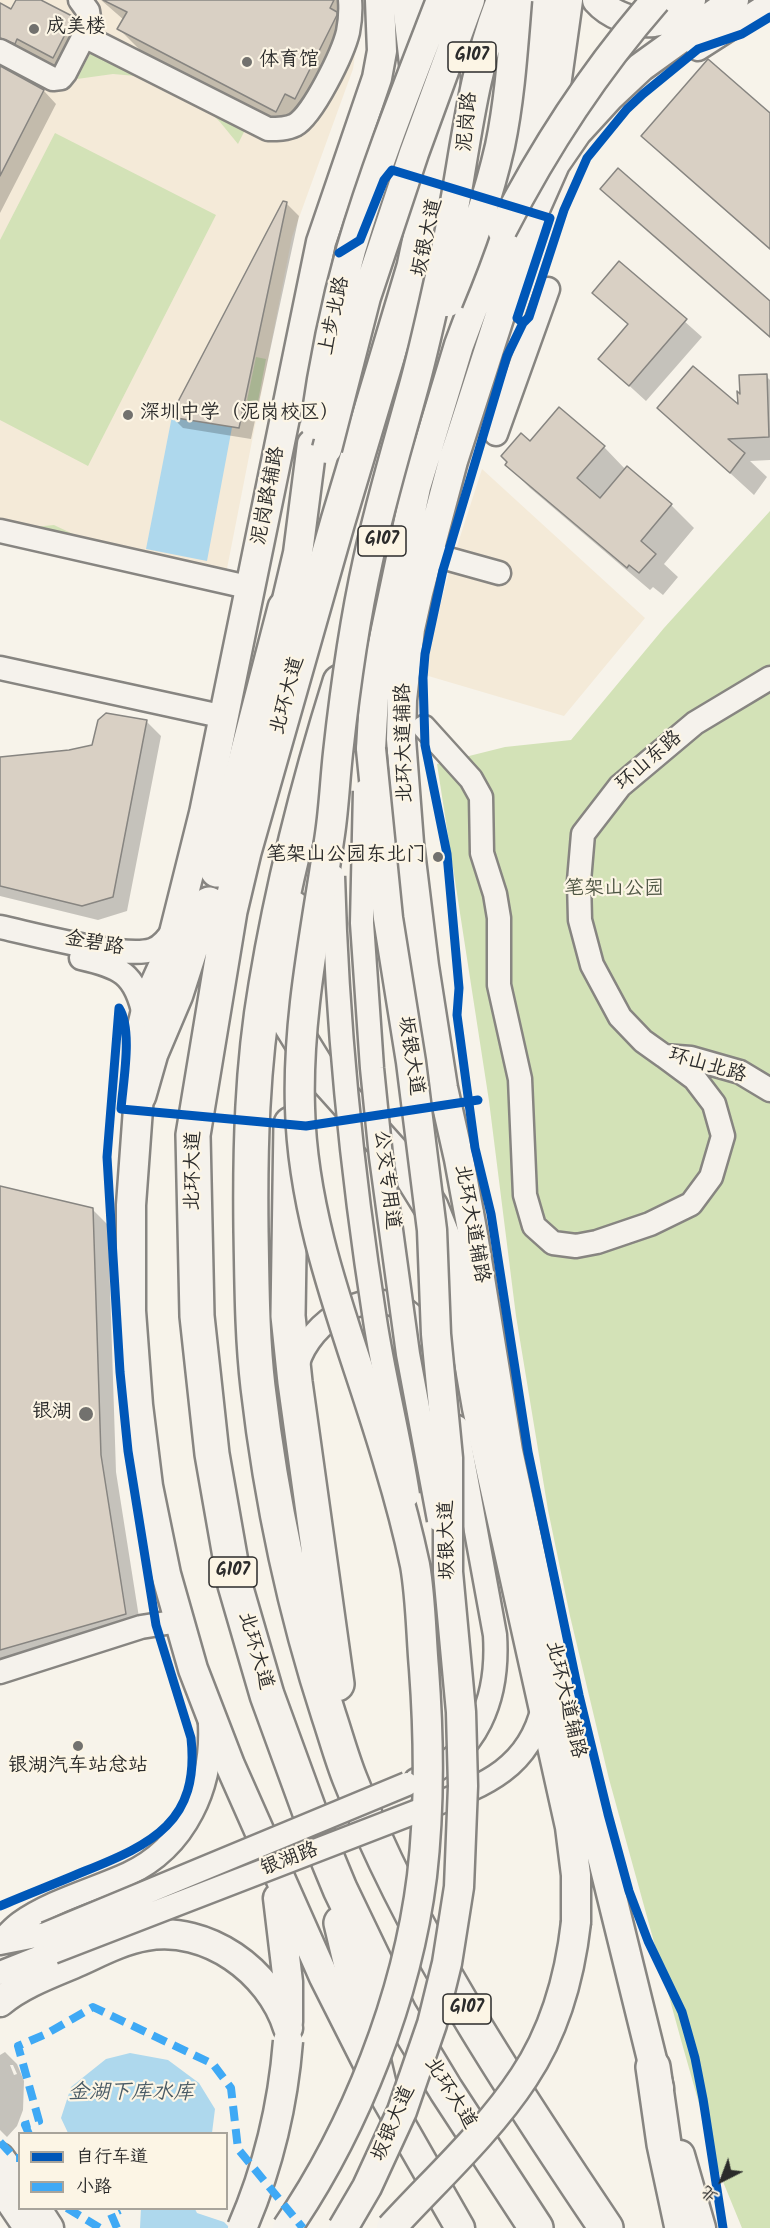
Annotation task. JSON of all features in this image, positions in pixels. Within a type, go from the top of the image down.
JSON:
[{"type":"highway","name":"G107","points":[[409,0],[420,114],[414,251],[410,280]]},
{"type":"highway","name":"北环大道","points":[[430,0],[441,48],[443,82],[441,117],[430,194],[410,280],[338,521],[244,852],[222,952],[194,1135],[197,1316],[212,1454],[236,1585],[258,1666],[321,1843],[340,1889],[399,2012],[446,2090],[536,2228]]},
{"type":"highway","name":"泥岗路","points":[[288,869],[312,775],[358,624],[417,410],[442,299],[460,209],[471,113],[473,67],[468,0]]},
{"type":"highway","points":[[194,1135],[187,1083],[196,976],[209,904],[285,608]]},
{"type":"highway","name":"G107","points":[[288,869],[266,985],[253,1099],[251,1171],[257,1385],[287,1567],[314,1668],[349,1778],[391,1870],[424,1935],[527,2108],[606,2228]]},
{"type":"highway","points":[[288,869],[296,937],[291,1026],[288,1316],[349,1778]]},
{"type":"highway","points":[[139,1095],[151,1053],[176,994],[199,922],[209,904]]},
{"type":"highway","points":[[291,1026],[320,1072],[408,1170],[431,1207],[457,1272]]},
{"type":"highway","points":[[321,1843],[380,2088]]},
{"type":"highway","points":[[652,2067],[663,2144],[682,2228]]},
{"type":"main road","name":"泥岗路辅路","points":[[177,924],[225,717],[321,242],[377,78],[382,51],[380,0]]},
{"type":"main road","name":"上步北路","points":[[285,608],[319,446],[328,354],[351,253],[376,174],[441,0]]},
{"type":"main road","points":[[319,446],[420,133],[468,0]]},
{"type":"main road","name":"坂银大道","points":[[287,2228],[332,2151],[368,2075],[396,1996],[416,1917],[423,1861],[428,1742],[416,1570],[388,1461],[340,1314],[312,1206],[301,1137],[300,1067],[309,965],[331,827],[339,747],[359,605],[388,474],[416,379],[446,254],[474,87],[501,0]]},
{"type":"main road","points":[[416,379],[463,266],[491,181],[505,114],[517,0]]},
{"type":"main road","points":[[502,230],[529,112],[543,0]]},
{"type":"main road","points":[[531,216],[554,100],[568,0]]},
{"type":"main road","points":[[597,0],[604,8],[616,15],[655,22],[672,14],[691,0]]},
{"type":"main road","name":"坂银大道","points":[[343,2228],[376,2169],[411,2087],[434,2014],[447,1963],[462,1850],[462,1712],[448,1572],[448,1458],[436,1334],[432,1230],[414,1085],[388,918],[371,749],[380,658],[416,487],[459,345],[502,230],[534,168],[555,134],[597,73],[656,0]]},
{"type":"main road","points":[[531,216],[555,164],[577,132],[609,97],[641,67],[688,44],[734,0]]},
{"type":"main road","name":"北环大道辅路","points":[[531,216],[453,460],[427,553],[407,648],[401,740],[409,843],[424,966],[443,1088],[459,1159],[497,1389],[528,1544],[652,2067],[701,2228]]},
{"type":"main road","points":[[177,924],[169,953],[149,997],[140,1036],[139,1095],[131,1205],[134,1361],[148,1486],[166,1574],[209,1710],[275,1869],[324,1977],[380,2088],[460,2228]]},
{"type":"main road","points":[[391,2228],[485,2127],[525,2075],[537,2055],[555,2012],[571,1962],[576,1923],[576,1875],[570,1827],[477,1408],[468,1356],[457,1272],[443,1088]]},
{"type":"main road","points":[[242,2228],[258,2187],[276,2123],[286,2070],[288,1982],[275,1869]]},
{"type":"main road","points":[[0,1985],[56,1951],[162,1934],[192,1938],[221,1948],[244,1965],[273,1996],[288,2034]]},
{"type":"main road","points":[[0,2002],[20,1989],[56,1951]]},
{"type":"main road","points":[[0,2158],[18,2183]]},
{"type":"main road","points":[[37,2210],[50,2228]]},
{"type":"street","points":[[0,51],[53,79],[61,78],[90,24],[88,11],[80,0]]},
{"type":"street","points":[[84,36],[268,129],[281,129],[295,125],[309,113],[321,93],[347,35],[351,17],[350,0]]},
{"type":"street","points":[[688,44],[770,3]]},
{"type":"street","points":[[496,434],[548,290]]},
{"type":"street","points":[[490,345],[525,356]]},
{"type":"street","points":[[0,531],[252,588]]},
{"type":"street","points":[[427,553],[499,573]]},
{"type":"street","points":[[0,668],[225,717]]},
{"type":"street","name":"环山东路","points":[[620,1017],[592,965],[580,920],[579,882],[583,834],[620,786],[695,723],[770,678]]},
{"type":"street","points":[[424,728],[471,779],[482,797],[482,853],[495,894],[499,918],[499,985],[520,1079],[525,1195],[534,1226],[553,1243],[576,1246],[597,1242],[650,1224],[691,1204],[711,1177],[723,1136],[714,1104],[695,1079],[664,1056]]},
{"type":"street","name":"公交专用道","points":[[371,749],[365,800],[362,924],[372,1068],[381,1157],[408,1354],[448,1572]]},
{"type":"street","name":"公交专用道","points":[[331,827],[336,967],[359,1212],[376,1323],[403,1458],[413,1522],[416,1570]]},
{"type":"street","name":"金碧路","points":[[0,927],[97,947],[134,952],[152,950],[161,945],[177,924]]},
{"type":"street","name":"金碧路","points":[[0,940],[109,965],[125,974],[135,985],[144,1015]]},
{"type":"street","name":"环山北路","points":[[620,1017],[642,1041],[664,1056],[691,1058],[740,1072],[770,1090]]},
{"type":"street","points":[[0,1942],[56,1951],[430,1774],[447,1764],[471,1739],[487,1707],[496,1665],[495,1635],[448,1380],[441,1358],[430,1339],[404,1309],[391,1303],[360,1304],[343,1311],[318,1329],[302,1353],[295,1382]]},
{"type":"street","points":[[0,1672],[141,1627],[179,1621]]},
{"type":"street","name":"银湖路","points":[[0,1973],[476,1788],[496,1777],[528,1746],[539,1727],[544,1706]]},
{"type":"street","points":[[0,1942],[19,1924],[36,1914],[142,1866],[163,1850],[180,1832],[195,1807],[205,1780],[211,1742],[209,1710]]},
{"type":"street","points":[[0,2192],[25,2228]]},
{"type":"shaded area","name":"深圳中学（泥岗校区）","points":[[0,0],[357,0],[358,34],[353,69],[292,237],[223,589],[0,539]]},
{"type":"shaded area","points":[[482,469],[645,618],[564,716],[425,675],[423,671],[450,568]]},
{"type":"green space","points":[[94,46],[147,77],[113,74],[77,79]]},
{"type":"green space","points":[[208,110],[247,126],[238,144],[220,122]]},
{"type":"green space","points":[[55,133],[216,215],[88,466],[0,420],[0,240]]},
{"type":"green space","points":[[256,357],[266,359],[255,417],[244,415]]},
{"type":"green space","name":"笔架山公园","points":[[770,511],[770,2228],[742,2228],[717,2167],[681,2040],[609,1779],[570,1616],[548,1510],[516,1316],[489,1101],[437,764],[505,747],[571,740],[664,628]]},
{"type":"green space","points":[[56,526],[86,540],[24,528]]},
{"type":"water","points":[[173,411],[233,422],[207,561],[146,549]]},
{"type":"water","name":"金湖下库水库","points":[[130,2053],[168,2060],[199,2083],[215,2109],[212,2132],[68,2132],[61,2118],[71,2087],[106,2059]]},
{"type":"water","points":[[141,2210],[196,2210],[197,2213],[224,2222],[230,2228],[140,2228]]},
{"type":"building","name":"成美楼","points":[[16,0],[41,0],[74,17],[53,58],[17,39],[15,44],[0,38],[0,3],[11,9]]},
{"type":"building","name":"体育馆","points":[[103,0],[334,0],[330,8],[337,12],[337,15],[295,99],[285,94],[276,112],[117,29],[127,12]]},
{"type":"building","points":[[708,59],[770,113],[770,249],[641,136]]},
{"type":"building","points":[[0,66],[44,90],[0,176]]},
{"type":"building","points":[[618,168],[770,301],[770,337],[600,189]]},
{"type":"building","points":[[283,201],[287,202],[239,428],[170,417]]},
{"type":"building","points":[[619,261],[687,319],[629,386],[598,359],[628,324],[592,293]]},
{"type":"building","points":[[693,366],[738,404],[739,375],[767,374],[769,437],[728,439],[745,453],[730,473],[657,408]]},
{"type":"building","points":[[559,407],[605,446],[577,478],[600,498],[627,466],[672,504],[641,541],[656,554],[639,573],[629,565],[627,568],[505,465],[507,462],[501,456],[521,433],[530,441]]},
{"type":"building","points":[[106,713],[147,720],[113,897],[82,906],[0,886],[0,757],[69,750],[92,745],[98,720]]},
{"type":"building","points":[[0,1186],[93,1208],[101,1455],[126,1614],[0,1650]]},
{"type":"marked path","points":[[28,2132],[25,2125],[39,2121],[18,2046],[46,2034],[93,2007],[213,2064],[231,2088],[238,2149],[303,2228]]},
{"type":"marked path","points":[[0,2142],[15,2158],[18,2158]]},
{"type":"marked path","points":[[70,2210],[100,2228]]},
{"type":"marked path","points":[[117,2228],[111,2214],[120,2210]]},
{"type":"cycle path","points":[[723,2228],[695,2058],[682,2012],[648,1941],[629,1891],[579,1695],[528,1452],[491,1214],[475,1148],[457,1015],[459,988],[447,854],[425,745],[423,678],[425,654],[443,570],[507,356],[523,323],[529,317],[564,210],[587,158],[627,109],[698,49],[742,34],[770,17]]},
{"type":"cycle path","points":[[339,253],[360,240],[384,180],[392,170],[550,218],[517,318],[523,323]]},
{"type":"cycle path","points":[[0,1906],[109,1861],[150,1839],[167,1826],[179,1810],[188,1790],[192,1767],[191,1738],[156,1625],[128,1451],[120,1372],[107,1157],[119,1008],[126,1029],[121,1109],[306,1126],[478,1100]]},
{"type":"place","name":"成美楼","points":[[34,29]]},
{"type":"place","name":"体育馆","points":[[247,62]]},
{"type":"place","name":"深圳中学（泥岗校区）","points":[[128,415]]},
{"type":"place","name":"笔架山公园东北门","points":[[438,857]]},
{"type":"place","name":"银湖","points":[[86,1414]]},
{"type":"place","name":"银湖汽车站总站","points":[[78,1746]]}]
